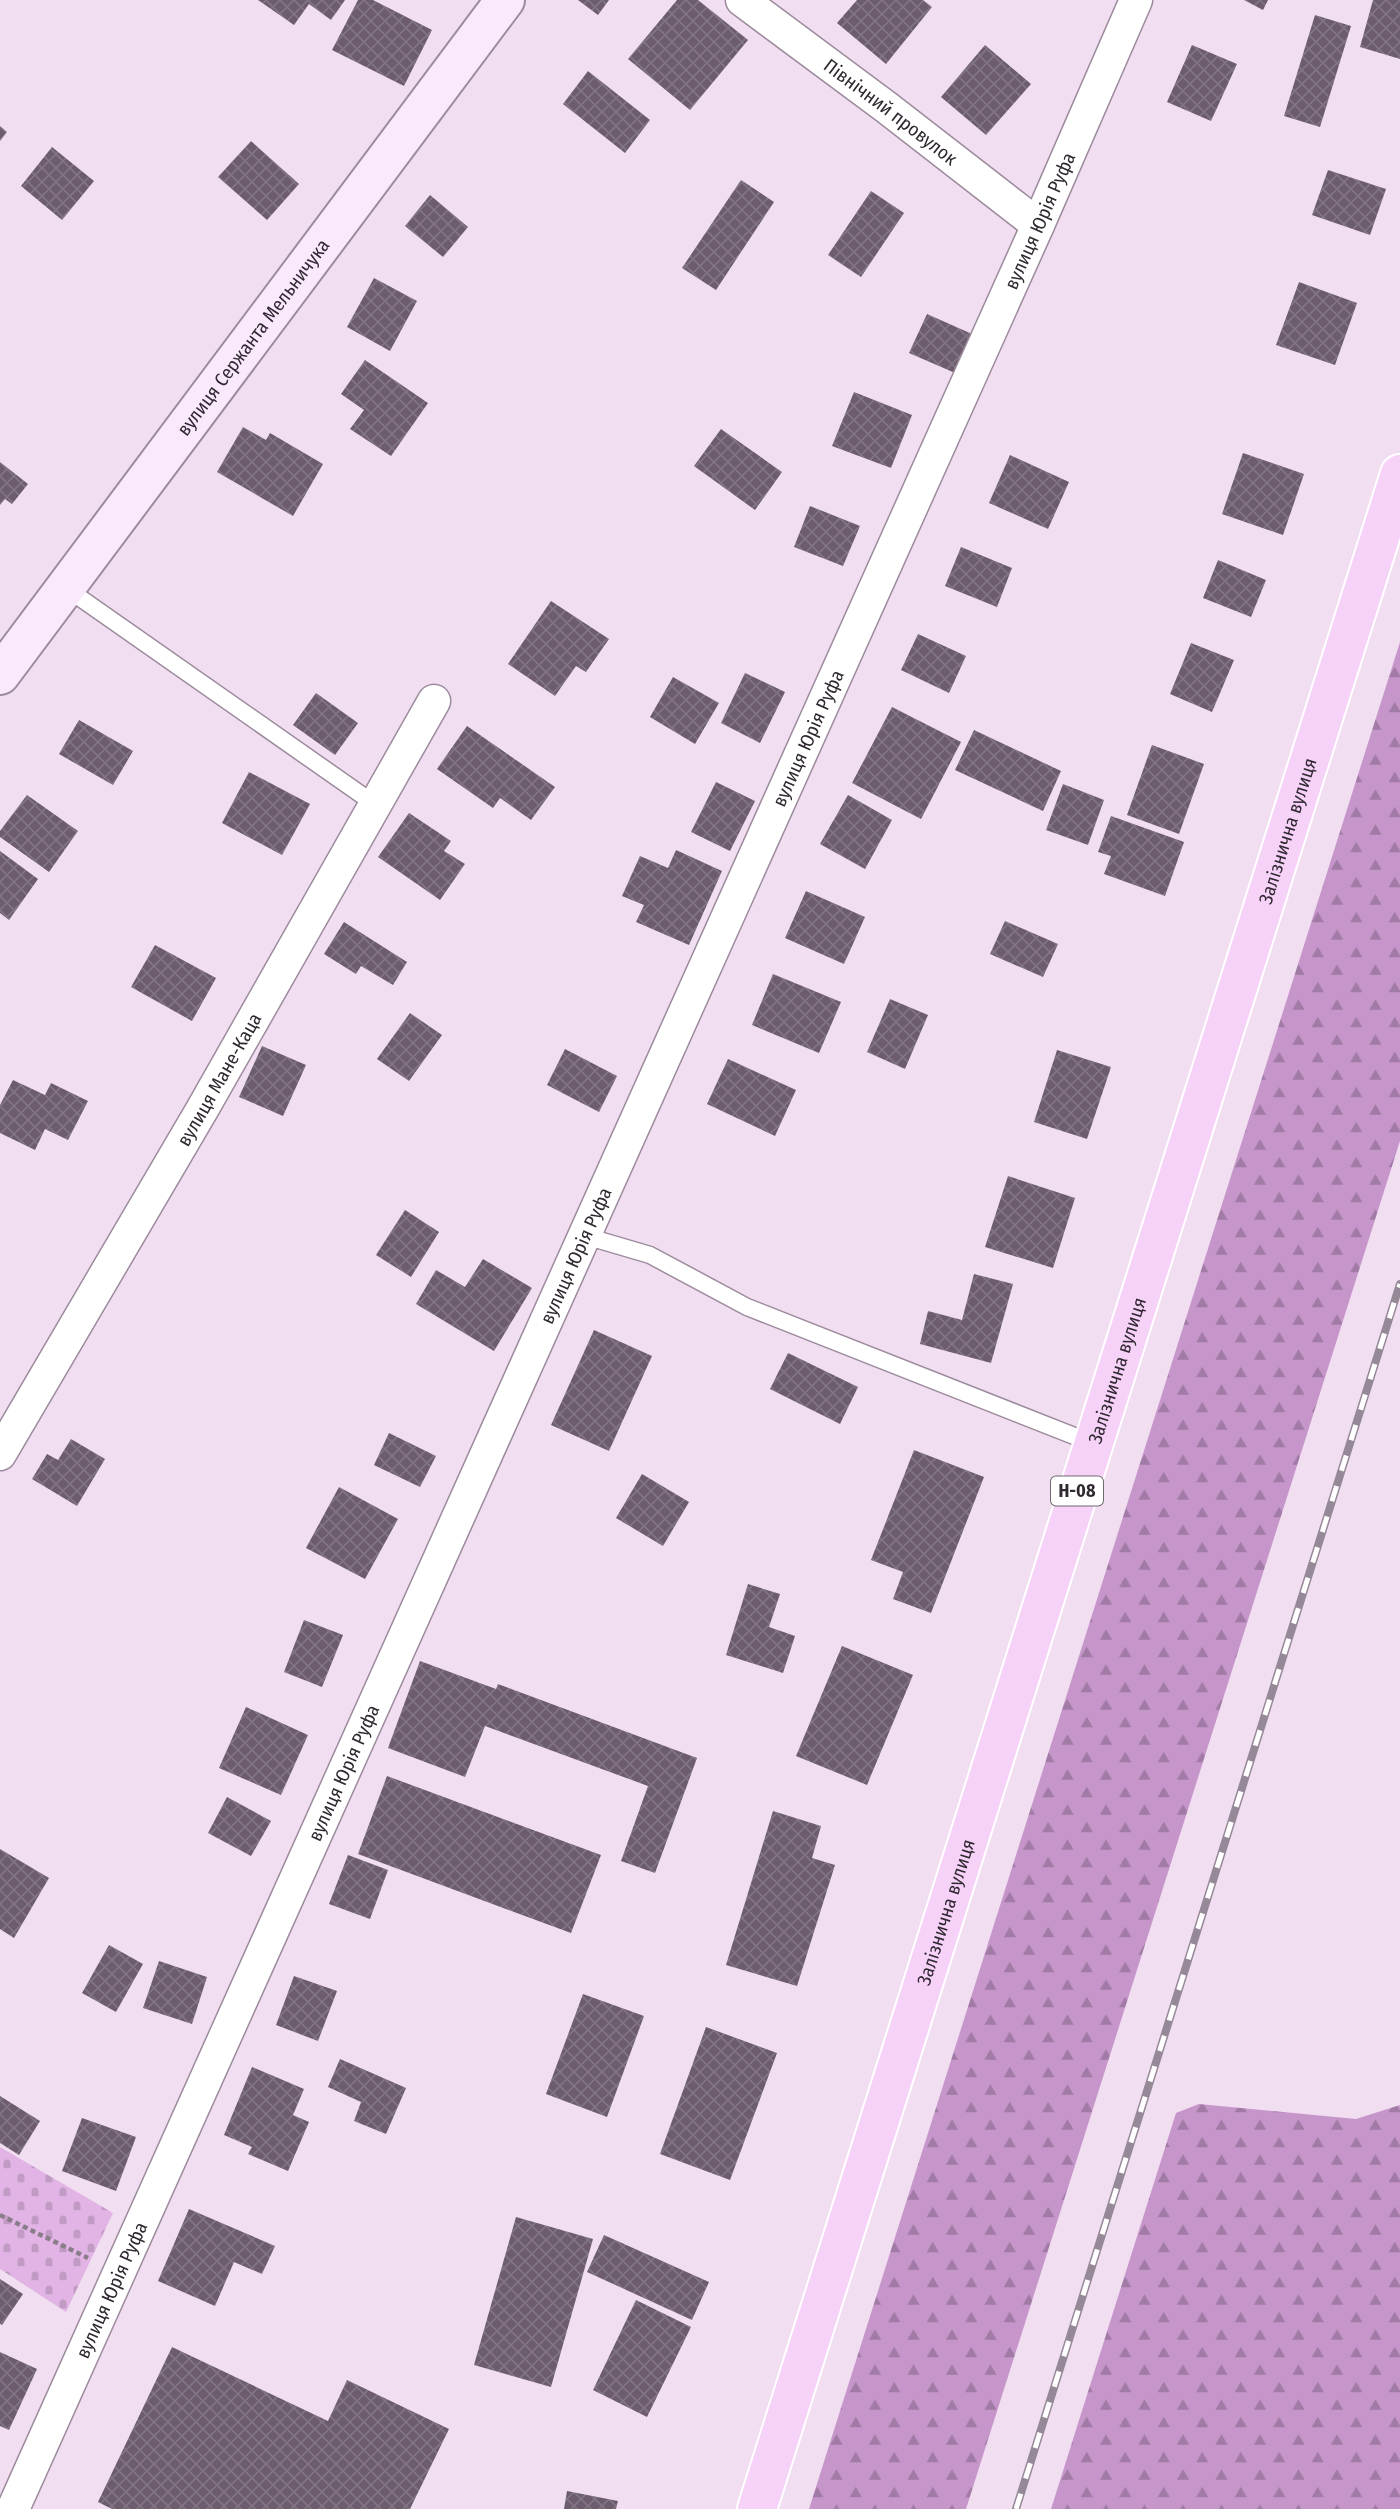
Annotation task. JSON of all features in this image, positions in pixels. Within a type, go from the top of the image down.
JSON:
[{"type":"main road","name":"Залізнична вулиця","points":[[757,2509],[1400,474]]},
{"type":"street","name":"вулиця Сержанта Мельничука","points":[[0,675],[505,0]]},
{"type":"street","name":"Північний провулок","points":[[742,0],[1038,225]]},
{"type":"street","name":"вулиця Юрія Руфа","points":[[13,2509],[582,1235],[1038,225],[1136,0]]},
{"type":"street","name":"вулиця Мане-Каца","points":[[0,1454],[210,1096],[434,701]]},
{"type":"lane","points":[[66,587],[376,804]]},
{"type":"lane","points":[[582,1235],[650,1255],[747,1307],[1092,1443]]},
{"type":"path","points":[[0,2215],[117,2273]]},
{"type":"green space","points":[[1400,642],[1400,1141],[966,2509],[809,2509]]},
{"type":"green space","points":[[1199,2104],[1356,2119],[1400,2105],[1400,2509],[1051,2509],[1176,2113]]},
{"type":"green space","points":[[0,2147],[113,2213],[66,2312],[0,2269]]},
{"type":"building","points":[[258,0],[345,0],[331,20],[309,4],[294,25]]},
{"type":"building","points":[[358,0],[373,0],[432,30],[404,86],[332,50]]},
{"type":"building","points":[[578,0],[609,0],[598,15]]},
{"type":"building","points":[[677,0],[698,0],[748,40],[690,110],[628,59]]},
{"type":"building","points":[[857,0],[923,0],[932,7],[886,64],[837,23]]},
{"type":"building","points":[[1244,0],[1268,0],[1263,10]]},
{"type":"building","points":[[1373,0],[1400,0],[1400,59],[1360,47]]},
{"type":"building","points":[[1315,15],[1351,26],[1320,127],[1284,116]]},
{"type":"building","points":[[985,45],[1031,84],[986,135],[941,97]]},
{"type":"building","points":[[1192,45],[1237,64],[1211,121],[1167,102]]},
{"type":"building","points":[[588,71],[650,120],[625,153],[563,104]]},
{"type":"building","points":[[0,126],[7,132],[0,141]]},
{"type":"building","points":[[251,141],[299,184],[267,220],[218,177]]},
{"type":"building","points":[[52,147],[94,181],[62,220],[21,186]]},
{"type":"building","points":[[1328,170],[1386,189],[1370,235],[1312,215]]},
{"type":"building","points":[[741,180],[774,202],[716,290],[682,268]]},
{"type":"building","points":[[871,191],[904,213],[861,277],[828,255]]},
{"type":"building","points":[[430,195],[468,227],[443,257],[405,226]]},
{"type":"building","points":[[374,278],[417,301],[390,351],[347,327]]},
{"type":"building","points":[[1299,282],[1357,303],[1335,365],[1276,345]]},
{"type":"building","points":[[927,314],[972,334],[955,373],[909,353]]},
{"type":"building","points":[[365,360],[428,403],[391,456],[350,429],[364,410],[341,394]]},
{"type":"building","points":[[854,392],[912,415],[891,468],[832,446]]},
{"type":"building","points":[[243,427],[266,440],[270,433],[323,464],[293,516],[217,472]]},
{"type":"building","points":[[721,429],[782,472],[755,510],[694,466]]},
{"type":"building","points":[[1243,453],[1304,474],[1283,535],[1222,514]]},
{"type":"building","points":[[1010,455],[1069,482],[1048,529],[989,503]]},
{"type":"building","points":[[0,462],[28,484],[12,504],[5,499],[0,505]]},
{"type":"building","points":[[810,506],[860,526],[843,566],[794,547]]},
{"type":"building","points":[[961,547],[1012,568],[997,607],[945,586]]},
{"type":"building","points":[[1218,560],[1266,580],[1251,617],[1203,598]]},
{"type":"building","points":[[551,601],[609,639],[586,672],[576,666],[555,696],[508,664]]},
{"type":"building","points":[[918,634],[966,656],[949,693],[901,670]]},
{"type":"building","points":[[1191,643],[1234,660],[1212,712],[1170,694]]},
{"type":"building","points":[[745,673],[785,692],[760,743],[721,723]]},
{"type":"building","points":[[673,677],[719,703],[695,744],[650,717]]},
{"type":"building","points":[[316,693],[358,723],[335,755],[293,725]]},
{"type":"building","points":[[892,707],[961,742],[921,819],[852,783]]},
{"type":"building","points":[[79,720],[133,751],[113,785],[59,754]]},
{"type":"building","points":[[467,726],[555,787],[531,820],[500,798],[493,808],[437,769]]},
{"type":"building","points":[[974,730],[1061,771],[1043,811],[955,770]]},
{"type":"building","points":[[1152,745],[1204,764],[1179,834],[1127,815]]},
{"type":"building","points":[[249,772],[310,804],[282,855],[222,823]]},
{"type":"building","points":[[716,782],[755,801],[730,851],[691,832]]},
{"type":"building","points":[[1063,784],[1104,800],[1088,845],[1046,830]]},
{"type":"building","points":[[27,795],[78,831],[49,872],[0,837],[0,831]]},
{"type":"building","points":[[848,795],[892,820],[865,869],[820,844]]},
{"type":"building","points":[[409,813],[451,841],[444,851],[465,864],[440,900],[378,857]]},
{"type":"building","points":[[1111,816],[1184,842],[1165,896],[1104,874],[1111,856],[1098,852]]},
{"type":"building","points":[[676,850],[722,871],[689,945],[636,922],[644,905],[622,896],[640,856],[668,868]]},
{"type":"building","points":[[0,851],[38,879],[9,920],[0,913]]},
{"type":"building","points":[[806,891],[865,917],[844,964],[785,938]]},
{"type":"building","points":[[1005,921],[1058,944],[1043,977],[990,954]]},
{"type":"building","points":[[344,922],[407,962],[393,985],[361,966],[356,974],[324,954]]},
{"type":"building","points":[[155,945],[216,978],[192,1021],[131,987]]},
{"type":"building","points":[[773,974],[841,1002],[819,1053],[752,1025]]},
{"type":"building","points":[[890,999],[928,1015],[905,1069],[867,1052]]},
{"type":"building","points":[[410,1013],[442,1035],[409,1081],[377,1059]]},
{"type":"building","points":[[262,1046],[306,1065],[283,1116],[239,1097]]},
{"type":"building","points":[[565,1049],[617,1076],[599,1112],[547,1085]]},
{"type":"building","points":[[1057,1050],[1111,1067],[1087,1139],[1034,1122]]},
{"type":"building","points":[[728,1059],[796,1090],[775,1136],[707,1104]]},
{"type":"building","points":[[13,1080],[45,1095],[51,1083],[88,1101],[68,1140],[45,1129],[35,1150],[0,1133],[0,1105]]},
{"type":"building","points":[[1008,1176],[1075,1198],[1053,1268],[985,1247]]},
{"type":"building","points":[[405,1210],[439,1232],[411,1277],[376,1255]]},
{"type":"building","points":[[483,1259],[532,1288],[494,1351],[416,1304],[436,1270],[465,1287]]},
{"type":"building","points":[[974,1274],[1013,1284],[991,1363],[920,1344],[928,1311],[962,1320]]},
{"type":"building","points":[[594,1330],[652,1356],[609,1451],[551,1425]]},
{"type":"building","points":[[788,1353],[858,1387],[840,1424],[770,1389]]},
{"type":"building","points":[[389,1433],[436,1456],[420,1487],[374,1465]]},
{"type":"building","points":[[71,1439],[105,1459],[77,1506],[32,1479],[47,1454],[58,1460]]},
{"type":"building","points":[[914,1450],[984,1477],[931,1613],[893,1599],[903,1572],[871,1560]]},
{"type":"building","points":[[642,1474],[689,1502],[663,1546],[616,1518]]},
{"type":"building","points":[[339,1487],[398,1519],[365,1579],[306,1548]]},
{"type":"building","points":[[748,1584],[780,1594],[769,1627],[795,1636],[783,1673],[726,1655]]},
{"type":"building","points":[[304,1620],[343,1635],[322,1687],[284,1672]]},
{"type":"building","points":[[842,1646],[913,1675],[867,1785],[796,1756]]},
{"type":"building","points":[[420,1661],[496,1689],[498,1684],[697,1758],[655,1873],[621,1861],[648,1786],[485,1726],[465,1777],[388,1748]]},
{"type":"building","points":[[246,1707],[308,1735],[281,1795],[219,1768]]},
{"type":"building","points":[[387,1776],[601,1855],[571,1933],[358,1854]]},
{"type":"building","points":[[227,1797],[271,1821],[251,1856],[208,1833]]},
{"type":"building","points":[[773,1811],[821,1826],[812,1858],[835,1865],[797,1986],[726,1965]]},
{"type":"building","points":[[0,1849],[49,1878],[14,1938],[0,1929]]},
{"type":"building","points":[[348,1855],[388,1870],[370,1919],[329,1904]]},
{"type":"building","points":[[109,1945],[143,1964],[116,2012],[82,1993]]},
{"type":"building","points":[[159,1961],[207,1977],[192,2024],[143,2008]]},
{"type":"building","points":[[294,1976],[337,1991],[318,2041],[276,2025]]},
{"type":"building","points":[[583,1994],[644,2016],[607,2117],[546,2094]]},
{"type":"building","points":[[706,2027],[777,2053],[730,2180],[660,2154]]},
{"type":"building","points":[[340,2059],[406,2088],[386,2134],[354,2121],[361,2102],[328,2087]]},
{"type":"building","points":[[252,2067],[304,2089],[293,2115],[309,2122],[288,2171],[248,2154],[252,2147],[224,2135]]},
{"type":"building","points":[[0,2096],[40,2121],[19,2155],[0,2143]]},
{"type":"building","points":[[82,2118],[136,2137],[116,2191],[62,2171]]},
{"type":"building","points":[[189,2209],[275,2246],[262,2274],[234,2262],[215,2306],[158,2281]]},
{"type":"building","points":[[516,2217],[593,2239],[551,2387],[474,2365]]},
{"type":"building","points":[[604,2235],[709,2282],[692,2320],[587,2272]]},
{"type":"building","points":[[0,2279],[23,2294],[2,2325],[0,2324]]},
{"type":"building","points":[[636,2300],[691,2327],[647,2417],[593,2390]]},
{"type":"building","points":[[172,2347],[328,2421],[347,2380],[449,2429],[410,2509],[112,2509],[98,2502]]},
{"type":"building","points":[[0,2352],[37,2369],[9,2430],[0,2426]]},
{"type":"building","points":[[567,2491],[618,2501],[616,2509],[564,2509]]},
{"type":"railway","points":[[1016,2509],[1400,1284]]}]
